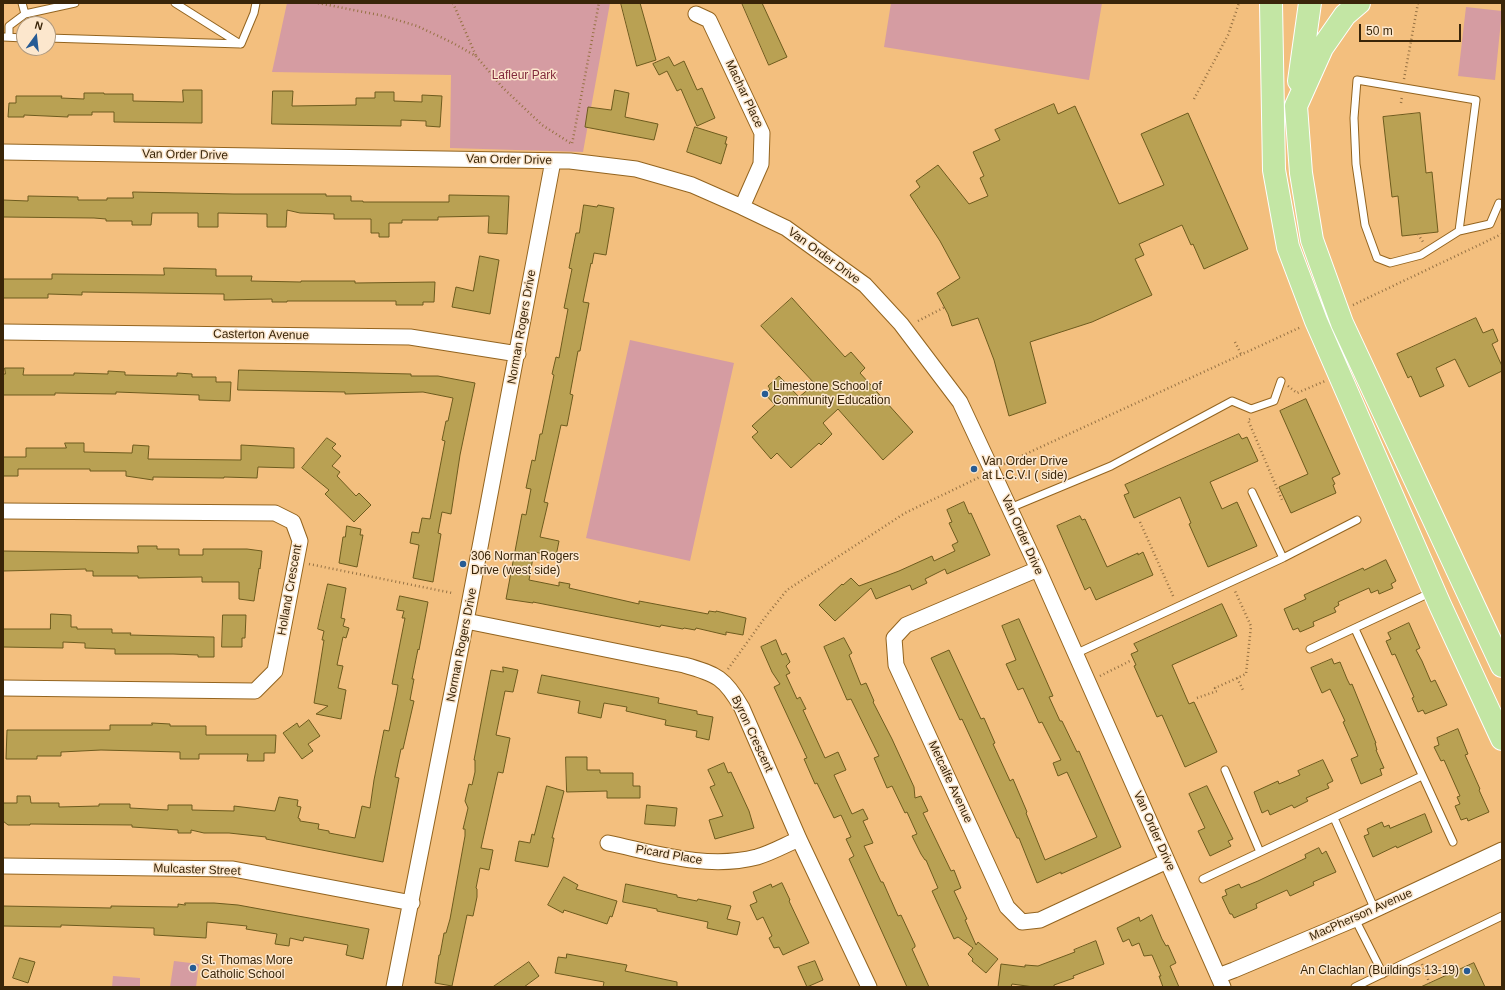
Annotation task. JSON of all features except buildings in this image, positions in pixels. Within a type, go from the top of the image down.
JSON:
[{"type":"main road","points":[[1271,3],[1274,170],[1288,247],[1316,320],[1434,591],[1502,739]]},
{"type":"main road","points":[[1272,90],[1285,3]]},
{"type":"main road","points":[[1310,3],[1296,106],[1301,173],[1312,240],[1340,317],[1502,666]]},
{"type":"main road","points":[[1296,106],[1322,48],[1345,15],[1359,3]]},
{"type":"street","name":"Machar Place","points":[[696,14],[709,20],[762,133],[761,164],[742,207]]},
{"type":"street","name":"Van Order Drive","points":[[3,152],[570,161],[636,169],[692,186],[742,207],[786,228],[865,285],[901,324],[960,402],[1038,569],[1221,981]]},
{"type":"street","name":"Norman Rogers Drive","points":[[394,987],[412,903],[518,354],[553,161]]},
{"type":"street","name":"Casterton Avenue","points":[[3,332],[410,337],[518,354]]},
{"type":"street","name":"Holland Crescent","points":[[3,511],[275,513],[293,522],[300,541],[275,672],[255,691],[3,688]]},
{"type":"street","name":"Metcalfe Avenue","points":[[1038,569],[906,625],[894,638],[896,665],[1007,907],[1022,922],[1040,920],[1167,861]]},
{"type":"street","name":"Byron Crescent","points":[[466,621],[684,665],[707,671],[721,679],[732,690],[742,708],[799,839],[869,987]]},
{"type":"street","name":"Picard Place","points":[[608,843],[696,862],[729,862],[757,857],[799,839]]},
{"type":"street","name":"MacPherson Avenue","points":[[1221,981],[1234,970],[1355,919],[1502,850]]},
{"type":"street","name":"Mulcaster Street","points":[[3,866],[233,869],[412,903]]},
{"type":"lane","points":[[22,3],[25,14]]},
{"type":"lane","points":[[16,38],[6,37],[9,26],[25,14],[75,3]]},
{"type":"lane","points":[[175,3],[240,44]]},
{"type":"lane","points":[[240,44],[254,13],[256,3]]},
{"type":"lane","points":[[56,38],[240,44]]},
{"type":"lane","points":[[1459,231],[1476,100],[1357,80],[1354,118],[1356,164],[1365,225],[1377,258],[1390,263],[1421,255],[1459,231],[1490,224],[1499,203],[1502,204]]},
{"type":"lane","points":[[1010,508],[1110,466],[1232,402],[1251,408],[1274,401],[1281,381]]},
{"type":"lane","points":[[1252,492],[1283,558]]},
{"type":"lane","points":[[1075,654],[1283,558],[1357,520]]},
{"type":"lane","points":[[1310,649],[1434,591]]},
{"type":"lane","points":[[1355,629],[1452,842]]},
{"type":"lane","points":[[1225,770],[1260,852]]},
{"type":"lane","points":[[1203,879],[1422,776]]},
{"type":"lane","points":[[1334,818],[1375,910]]},
{"type":"lane","points":[[1355,987],[1502,916]]},
{"type":"lane","points":[[1355,919],[1383,974]]},
{"type":"path","points":[[318,3],[384,16],[417,26],[476,56]]},
{"type":"path","points":[[453,3],[476,56],[503,88],[542,125],[572,144],[599,3]]},
{"type":"path","points":[[1194,99],[1228,35],[1240,3]]},
{"type":"path","points":[[1401,103],[1402,88],[1418,3]]},
{"type":"path","points":[[1353,305],[1502,234]]},
{"type":"path","points":[[918,320],[945,307]]},
{"type":"path","points":[[1235,342],[1241,354]]},
{"type":"path","points":[[1281,381],[1297,393],[1327,380]]},
{"type":"path","points":[[1251,408],[1254,416],[1248,420],[1282,500]]},
{"type":"path","points":[[1140,522],[1178,606]]},
{"type":"path","points":[[297,562],[452,593]]},
{"type":"path","points":[[1197,698],[1217,691],[1215,688],[1246,674],[1251,626],[1231,582]]},
{"type":"path","points":[[1100,676],[1130,661]]},
{"type":"path","points":[[1237,678],[1243,690]]},
{"type":"path","points":[[1419,956],[1431,987]]},
{"type":"green space","name":"Lafleur Park","points":[[287,3],[610,3],[583,152],[450,148],[451,75],[272,72]]},
{"type":"green space","points":[[891,3],[1102,3],[1089,80],[884,47]]},
{"type":"green space","points":[[1466,7],[1502,11],[1495,80],[1458,76]]},
{"type":"green space","points":[[630,340],[734,363],[690,561],[586,538]]},
{"type":"green space","points":[[174,961],[199,964],[196,987],[170,987]]},
{"type":"green space","points":[[113,976],[140,978],[140,987],[112,987]]},
{"type":"place","name":"Limestone School of Community Education","points":[[765,394]]},
{"type":"place","name":"Van Order Drive at L.C.V.I ( side)","points":[[974,469]]},
{"type":"place","name":"306 Norman Rogers Drive (west side)","points":[[463,564]]},
{"type":"place","name":"St. Thomas More Catholic School","points":[[193,968]]},
{"type":"place","name":"An Clachlan (Buildings 13-19)","points":[[1467,971]]}]
